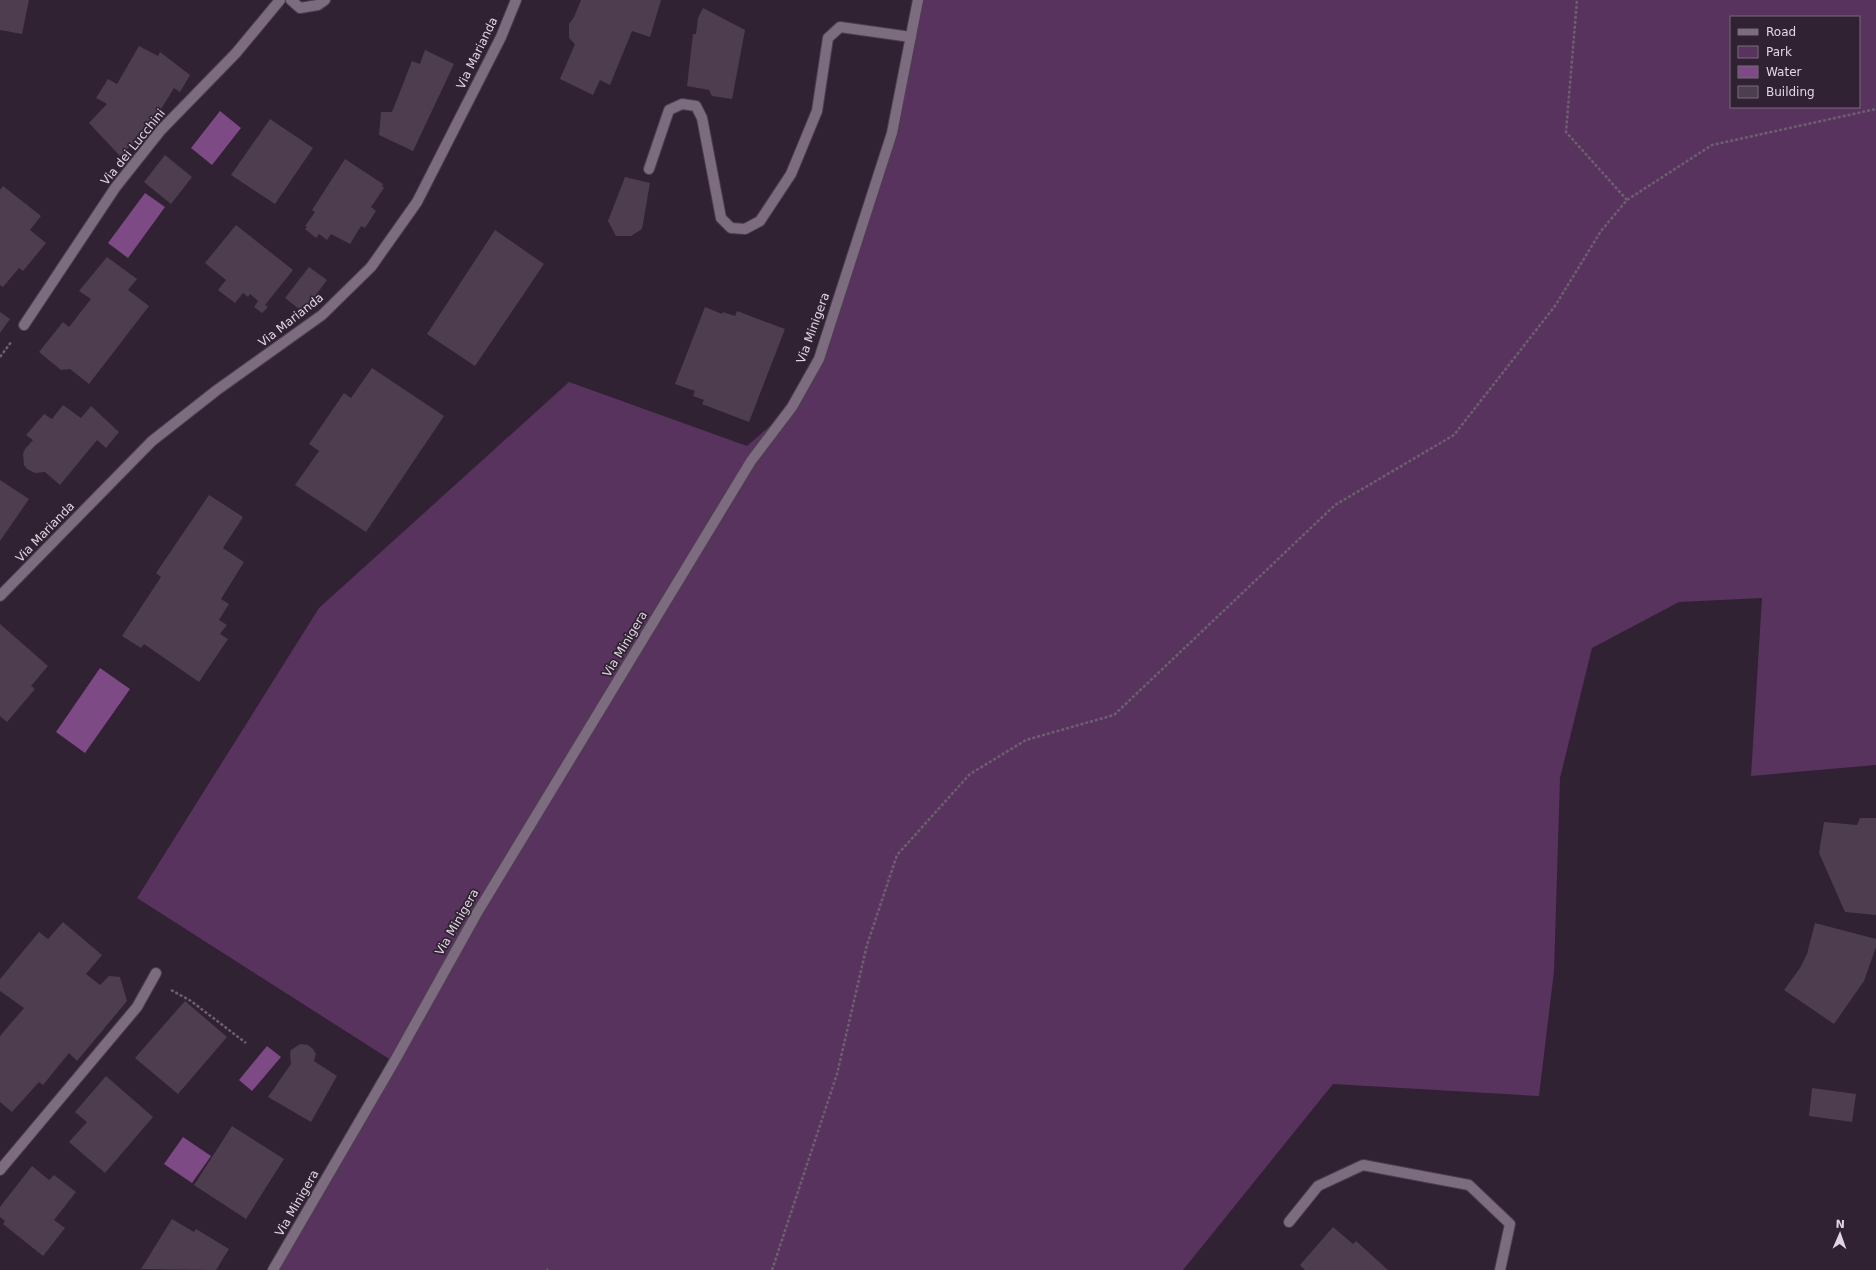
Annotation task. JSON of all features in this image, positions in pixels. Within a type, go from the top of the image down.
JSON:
[{"type":"street","name":"Via dei Lucchini","points":[[24,324],[115,188],[161,130],[236,53],[280,0]]},
{"type":"street","points":[[291,0],[300,8],[318,5],[325,0]]},
{"type":"street","name":"Via Marianda","points":[[0,596],[152,441],[217,390],[322,315],[371,267],[418,202],[501,37],[516,0]]},
{"type":"street","name":"Via Minigera","points":[[273,1270],[394,1062],[476,912],[751,461],[792,407],[818,359],[892,133],[918,0]]},
{"type":"street","points":[[649,169],[669,110],[682,104],[696,106],[702,118],[721,218],[731,228],[745,229],[760,221],[791,174],[817,111],[828,38],[840,27],[911,37]]},
{"type":"street","points":[[0,1170],[137,1007],[155,976]]},
{"type":"street","points":[[1289,1222],[1318,1186],[1364,1165],[1469,1184],[1510,1224],[1500,1270]]},
{"type":"path","points":[[1577,0],[1566,132],[1627,200]]},
{"type":"path","points":[[772,1270],[837,1074],[867,945],[897,855],[970,774],[1026,740],[1114,715],[1335,505],[1454,435],[1555,306],[1600,230],[1627,200],[1712,145],[1876,109]]},
{"type":"path","points":[[155,976],[191,1001],[246,1043]]},
{"type":"green space","points":[[918,0],[1876,0],[1876,765],[1751,776],[1762,598],[1679,602],[1592,648],[1560,778],[1554,971],[1539,1096],[1333,1084],[1183,1270],[273,1270],[394,1062],[137,898],[319,608],[569,382],[747,446],[792,407],[819,359],[892,133]]},
{"type":"water","points":[[220,111],[241,128],[212,165],[191,148]]},
{"type":"water","points":[[145,193],[165,207],[128,258],[108,243]]},
{"type":"water","points":[[100,668],[130,689],[85,753],[56,732]]},
{"type":"water","points":[[267,1046],[281,1057],[252,1091],[239,1080]]},
{"type":"water","points":[[183,1137],[211,1156],[192,1183],[164,1164]]},
{"type":"building","points":[[0,0],[29,0],[22,34],[0,30]]},
{"type":"building","points":[[581,0],[661,0],[650,37],[632,31],[610,85],[600,80],[593,95],[560,79],[575,44],[569,38],[569,24],[574,17]]},
{"type":"building","points":[[703,8],[745,30],[732,99],[712,96],[709,90],[687,86],[693,34],[696,34],[698,18]]},
{"type":"building","points":[[139,46],[158,56],[160,52],[190,75],[180,92],[174,88],[150,127],[120,156],[89,123],[107,104],[96,98],[108,79],[117,84]]},
{"type":"building","points":[[425,50],[454,64],[413,151],[379,135],[381,112],[392,112],[412,61],[420,64]]},
{"type":"building","points":[[270,119],[313,148],[275,204],[231,175]]},
{"type":"building","points":[[165,155],[192,177],[171,204],[144,182]]},
{"type":"building","points":[[345,159],[383,184],[382,186],[384,188],[371,207],[376,211],[365,228],[361,226],[350,244],[331,234],[327,240],[319,234],[316,238],[305,229],[307,227],[305,226],[315,212],[312,210]]},
{"type":"building","points":[[625,177],[650,183],[642,229],[631,236],[616,236],[608,221]]},
{"type":"building","points":[[3,186],[41,216],[30,230],[46,243],[23,271],[19,268],[3,287],[0,285],[0,190]]},
{"type":"building","points":[[236,225],[293,270],[265,305],[268,307],[262,313],[254,307],[258,301],[250,294],[248,297],[243,293],[235,303],[218,290],[226,280],[205,263]]},
{"type":"building","points":[[495,230],[544,264],[475,366],[427,334]]},
{"type":"building","points":[[107,257],[137,279],[128,290],[149,306],[89,384],[70,369],[61,370],[39,352],[63,322],[69,327],[91,299],[79,291]]},
{"type":"building","points":[[309,267],[327,280],[303,312],[285,298]]},
{"type":"building","points":[[705,307],[722,314],[723,312],[735,316],[737,311],[785,329],[749,422],[702,404],[704,400],[693,396],[695,391],[675,384]]},
{"type":"building","points":[[0,312],[10,319],[0,333]]},
{"type":"building","points":[[372,368],[444,416],[366,532],[295,485],[319,451],[309,444],[344,393],[351,398]]},
{"type":"building","points":[[63,405],[81,418],[91,406],[119,432],[106,448],[97,440],[60,485],[45,472],[35,473],[27,469],[24,465],[23,454],[25,449],[33,440],[26,435],[44,414],[52,419]]},
{"type":"building","points":[[0,480],[29,499],[0,541]]},
{"type":"building","points":[[209,495],[243,517],[223,548],[244,562],[221,599],[229,604],[219,620],[227,625],[220,634],[228,639],[199,682],[144,644],[141,648],[122,636],[161,577],[156,573]]},
{"type":"building","points":[[0,624],[48,666],[31,686],[35,689],[7,722],[0,716]]},
{"type":"building","points":[[1860,818],[1876,818],[1876,915],[1845,912],[1819,853],[1824,822],[1857,825]]},
{"type":"building","points":[[63,922],[102,955],[86,974],[100,985],[109,976],[120,977],[127,1001],[77,1061],[69,1053],[43,1085],[39,1082],[12,1112],[0,1102],[0,1036],[24,1008],[0,991],[0,979],[39,932],[48,939]]},
{"type":"building","points":[[1815,923],[1876,939],[1876,947],[1864,981],[1834,1024],[1784,990],[1800,968],[1807,954]]},
{"type":"building","points":[[185,1001],[227,1037],[178,1094],[135,1058]]},
{"type":"building","points":[[300,1044],[308,1045],[313,1049],[316,1054],[314,1061],[337,1076],[311,1122],[268,1097],[291,1064],[291,1050]]},
{"type":"building","points":[[106,1076],[153,1117],[105,1173],[69,1142],[87,1122],[75,1112]]},
{"type":"building","points":[[1812,1088],[1856,1094],[1852,1122],[1809,1116]]},
{"type":"building","points":[[232,1126],[284,1159],[246,1219],[194,1185]]},
{"type":"building","points":[[32,1166],[49,1180],[54,1175],[76,1192],[54,1220],[65,1228],[43,1256],[3,1224],[5,1221],[0,1217],[0,1207]]},
{"type":"building","points":[[172,1219],[194,1232],[196,1229],[229,1249],[216,1270],[141,1269]]},
{"type":"building","points":[[1333,1227],[1353,1244],[1356,1241],[1388,1270],[1305,1270],[1300,1265]]}]
